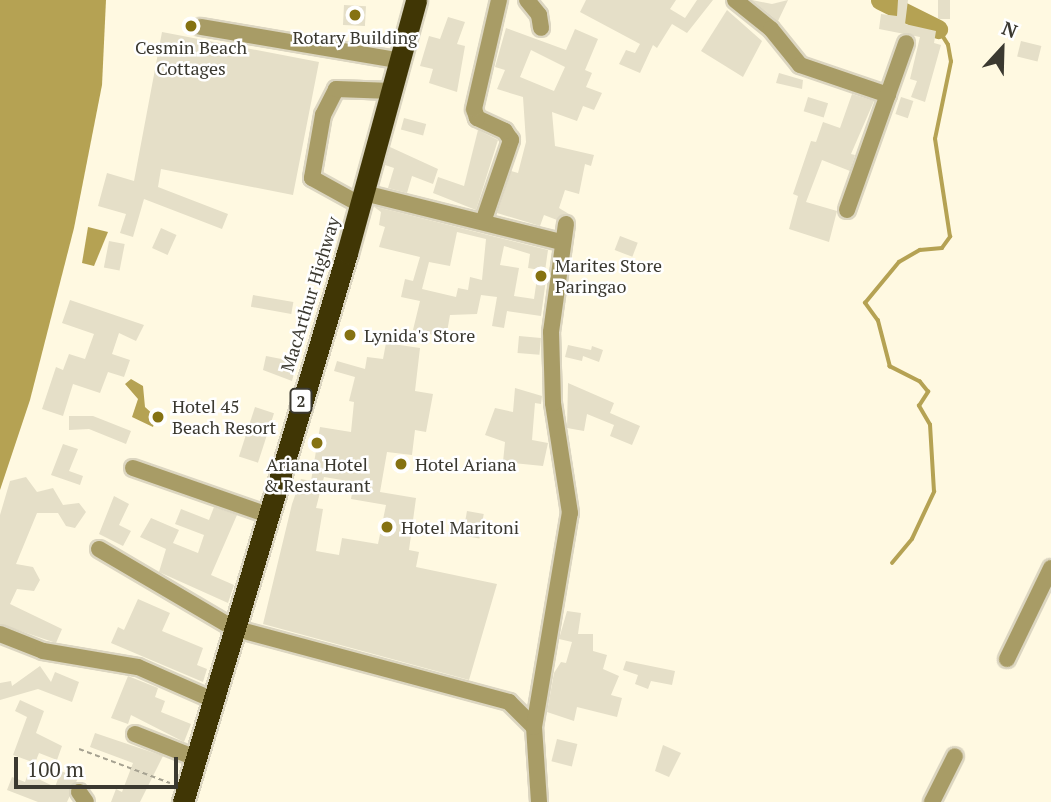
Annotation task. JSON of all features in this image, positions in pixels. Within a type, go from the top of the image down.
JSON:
[{"type":"highway","name":"MacArthur Highway","points":[[185,796],[265,514],[363,199],[416,0]]},
{"type":"street","points":[[483,222],[511,140],[505,131],[477,118],[474,108],[499,0]]},
{"type":"street","points":[[527,0],[539,15],[541,28]]},
{"type":"street","points":[[735,0],[771,29],[800,65],[888,95]]},
{"type":"street","points":[[201,27],[401,61]]},
{"type":"street","points":[[847,210],[906,43]]},
{"type":"street","points":[[392,91],[336,89],[323,114],[312,178],[363,199],[483,222],[561,242]]},
{"type":"street","points":[[539,802],[534,727],[570,513],[552,355],[561,242],[566,224]]},
{"type":"street","points":[[133,468],[265,514]]},
{"type":"street","points":[[99,549],[233,628],[509,702],[534,727]]},
{"type":"street","points":[[1007,659],[1051,568]]},
{"type":"street","points":[[0,634],[43,651],[123,662],[213,701]]},
{"type":"street","points":[[135,734],[196,758]]},
{"type":"street","points":[[932,802],[955,756]]},
{"type":"path","points":[[79,749],[185,796]]},
{"type":"shaded area","points":[[0,0],[106,0],[102,85],[74,228],[30,400],[0,490]]},
{"type":"shaded area","points":[[88,227],[108,232],[94,266],[82,263]]},
{"type":"shaded area","points":[[131,379],[143,386],[145,407],[156,417],[153,427],[132,417],[138,399],[125,384]]},
{"type":"building","points":[[586,0],[676,0],[670,9],[685,18],[697,0],[713,0],[687,33],[672,24],[657,48],[653,45],[640,73],[619,64],[626,50],[635,53],[640,44],[580,12]]},
{"type":"building","points":[[752,0],[772,4],[788,0],[778,21]]},
{"type":"building","points":[[898,0],[908,0],[905,24],[936,31],[934,43],[941,45],[925,102],[911,97],[917,81],[910,79],[920,37],[879,29],[881,14],[897,16]]},
{"type":"building","points":[[938,0],[950,0],[950,19],[938,19]]},
{"type":"building","name":"Rotary Building","points":[[344,5],[366,6],[365,26],[343,25]]},
{"type":"building","points":[[727,10],[762,41],[743,77],[701,51]]},
{"type":"building","points":[[448,17],[465,22],[457,44],[465,46],[457,92],[429,83],[433,69],[420,66],[429,36],[440,39]]},
{"type":"building","points":[[506,28],[566,50],[575,29],[598,39],[585,70],[592,73],[586,87],[602,93],[594,110],[583,106],[577,121],[552,112],[555,146],[594,155],[591,166],[585,164],[579,194],[565,190],[559,208],[569,214],[557,220],[544,215],[540,226],[497,213],[511,171],[518,173],[526,142],[523,97],[497,89],[505,70],[495,67]],"holes":[[[531,50],[565,67],[554,91],[520,77]]]},
{"type":"building","points":[[162,32],[319,62],[293,195],[161,169],[158,187],[228,214],[222,229],[144,199],[133,237],[120,233],[126,214],[98,206],[107,173],[134,181]]},
{"type":"building","points":[[1021,41],[1041,46],[1038,62],[1017,57]]},
{"type":"building","points":[[779,73],[803,80],[802,89],[776,83]]},
{"type":"building","points":[[852,94],[874,101],[851,154],[855,155],[850,171],[822,160],[806,202],[837,211],[829,242],[789,229],[798,196],[793,194],[811,141],[816,142],[823,122],[840,128]]},
{"type":"building","points":[[808,97],[828,103],[824,117],[804,111]]},
{"type":"building","points":[[901,97],[913,101],[908,118],[895,114]]},
{"type":"building","points":[[404,118],[426,124],[423,136],[401,130]]},
{"type":"building","points":[[478,130],[498,140],[476,210],[433,193],[438,177],[464,186]]},
{"type":"building","points":[[390,147],[438,169],[433,184],[412,176],[407,193],[388,188],[394,168],[385,165]]},
{"type":"building","points":[[373,206],[548,250],[545,271],[528,268],[530,254],[504,246],[500,265],[519,268],[514,296],[534,299],[538,271],[547,272],[541,316],[507,311],[504,328],[492,326],[497,297],[481,295],[477,314],[450,315],[446,338],[413,330],[420,301],[401,297],[405,279],[413,281],[420,257],[379,247],[385,227],[379,225],[381,212]],"holes":[[[457,232],[486,239],[482,280],[470,277],[468,290],[458,288],[456,297],[422,289],[429,262],[450,266]]]},
{"type":"building","points":[[161,228],[177,235],[168,255],[152,248]]},
{"type":"building","points":[[620,236],[638,243],[632,257],[615,250]]},
{"type":"building","points":[[109,241],[125,244],[120,271],[104,268]]},
{"type":"building","points":[[253,295],[293,302],[291,314],[251,307]]},
{"type":"building","points":[[70,300],[144,325],[136,341],[119,333],[112,354],[130,360],[124,377],[108,372],[100,393],[73,384],[63,416],[42,409],[56,367],[63,370],[69,354],[85,359],[94,334],[62,323]]},
{"type":"building","points":[[519,336],[541,338],[539,355],[518,353]]},
{"type":"building","points":[[386,343],[420,348],[415,391],[433,394],[426,432],[415,430],[412,455],[387,452],[380,492],[416,498],[409,550],[419,552],[416,567],[497,584],[469,680],[263,624],[292,504],[301,479],[311,481],[320,427],[351,432],[354,402],[349,401],[355,377],[334,371],[337,361],[365,369],[367,357],[383,359]],"holes":[[[324,477],[354,482],[351,499],[386,505],[378,544],[342,538],[339,555],[316,551],[323,509],[316,508]]]},
{"type":"building","points":[[568,345],[591,350],[592,346],[603,350],[599,362],[583,356],[582,361],[565,357]]},
{"type":"building","points":[[266,356],[297,362],[292,381],[263,370]]},
{"type":"building","points":[[568,383],[614,403],[610,413],[640,426],[632,445],[610,436],[614,425],[587,414],[584,431],[567,428]]},
{"type":"building","points":[[515,388],[542,396],[541,404],[535,403],[532,440],[548,443],[543,466],[503,462],[505,442],[485,435],[495,408],[513,412]]},
{"type":"building","points":[[255,407],[274,413],[258,463],[239,456]]},
{"type":"building","points":[[69,416],[93,416],[131,431],[126,444],[89,429],[69,430]]},
{"type":"building","points":[[63,444],[78,449],[69,471],[83,476],[80,485],[51,475]]},
{"type":"building","points":[[26,477],[37,492],[53,488],[63,505],[79,503],[86,512],[75,528],[66,526],[58,513],[37,513],[16,564],[33,567],[40,580],[34,591],[17,589],[10,604],[62,629],[56,643],[0,624],[0,515],[10,481]]},
{"type":"building","points":[[114,496],[129,504],[119,525],[131,531],[123,546],[99,534]]},
{"type":"building","points":[[214,507],[237,515],[211,575],[234,585],[228,603],[159,572],[166,549],[140,537],[151,518],[179,530],[173,543],[198,553],[204,535],[175,524],[181,509],[209,520]]},
{"type":"building","points":[[467,511],[484,514],[479,539],[463,536]]},
{"type":"building","points":[[138,599],[170,613],[162,631],[203,648],[197,665],[207,669],[203,682],[111,643],[118,627],[124,630]]},
{"type":"building","points":[[567,611],[581,613],[578,634],[593,634],[593,651],[607,655],[603,669],[619,676],[611,695],[622,698],[617,717],[577,707],[574,721],[547,712],[554,673],[561,662],[566,663],[572,642],[559,639]]},
{"type":"building","points":[[626,661],[675,671],[672,685],[651,681],[648,689],[635,684],[638,675],[623,670]]},
{"type":"building","points":[[40,666],[51,682],[55,672],[79,682],[72,702],[38,689],[0,700],[0,683],[11,681],[12,686]]},
{"type":"building","points":[[128,676],[158,688],[155,697],[165,701],[161,712],[191,724],[184,742],[131,715],[128,724],[111,718]]},
{"type":"building","points":[[20,700],[44,711],[36,733],[62,746],[57,760],[39,753],[35,763],[13,755],[27,717],[15,711]]},
{"type":"building","points":[[95,733],[163,756],[140,802],[111,802],[116,789],[122,792],[133,763],[90,747]]},
{"type":"building","points":[[557,739],[577,744],[572,766],[551,761]]},
{"type":"building","points":[[663,745],[681,753],[669,777],[655,771]]},
{"type":"building","points":[[61,771],[78,778],[67,802],[38,802],[7,790],[12,777],[25,782],[28,774],[55,787]]},
{"type":"waterway","points":[[880,0],[938,29]]},
{"type":"waterway","points":[[892,563],[912,539],[934,492],[930,425],[919,406],[928,392],[920,382],[890,367],[878,321],[865,303],[899,262],[920,250],[942,248],[950,237],[935,139],[951,62],[948,45],[938,29]]},
{"type":"place","name":"Rotary Building","points":[[355,15]]},
{"type":"place","name":"Cesmin Beach Cottages","points":[[191,26]]},
{"type":"place","name":"Marites Store Paringao","points":[[541,276]]},
{"type":"place","name":"Lynida's Store","points":[[350,335]]},
{"type":"place","name":"Hotel 45 Beach Resort","points":[[158,417]]},
{"type":"place","name":"Ariana Hotel & Restaurant","points":[[317,443]]},
{"type":"place","name":"Hotel Ariana","points":[[401,464]]},
{"type":"place","name":"Hotel Maritoni","points":[[387,527]]}]
